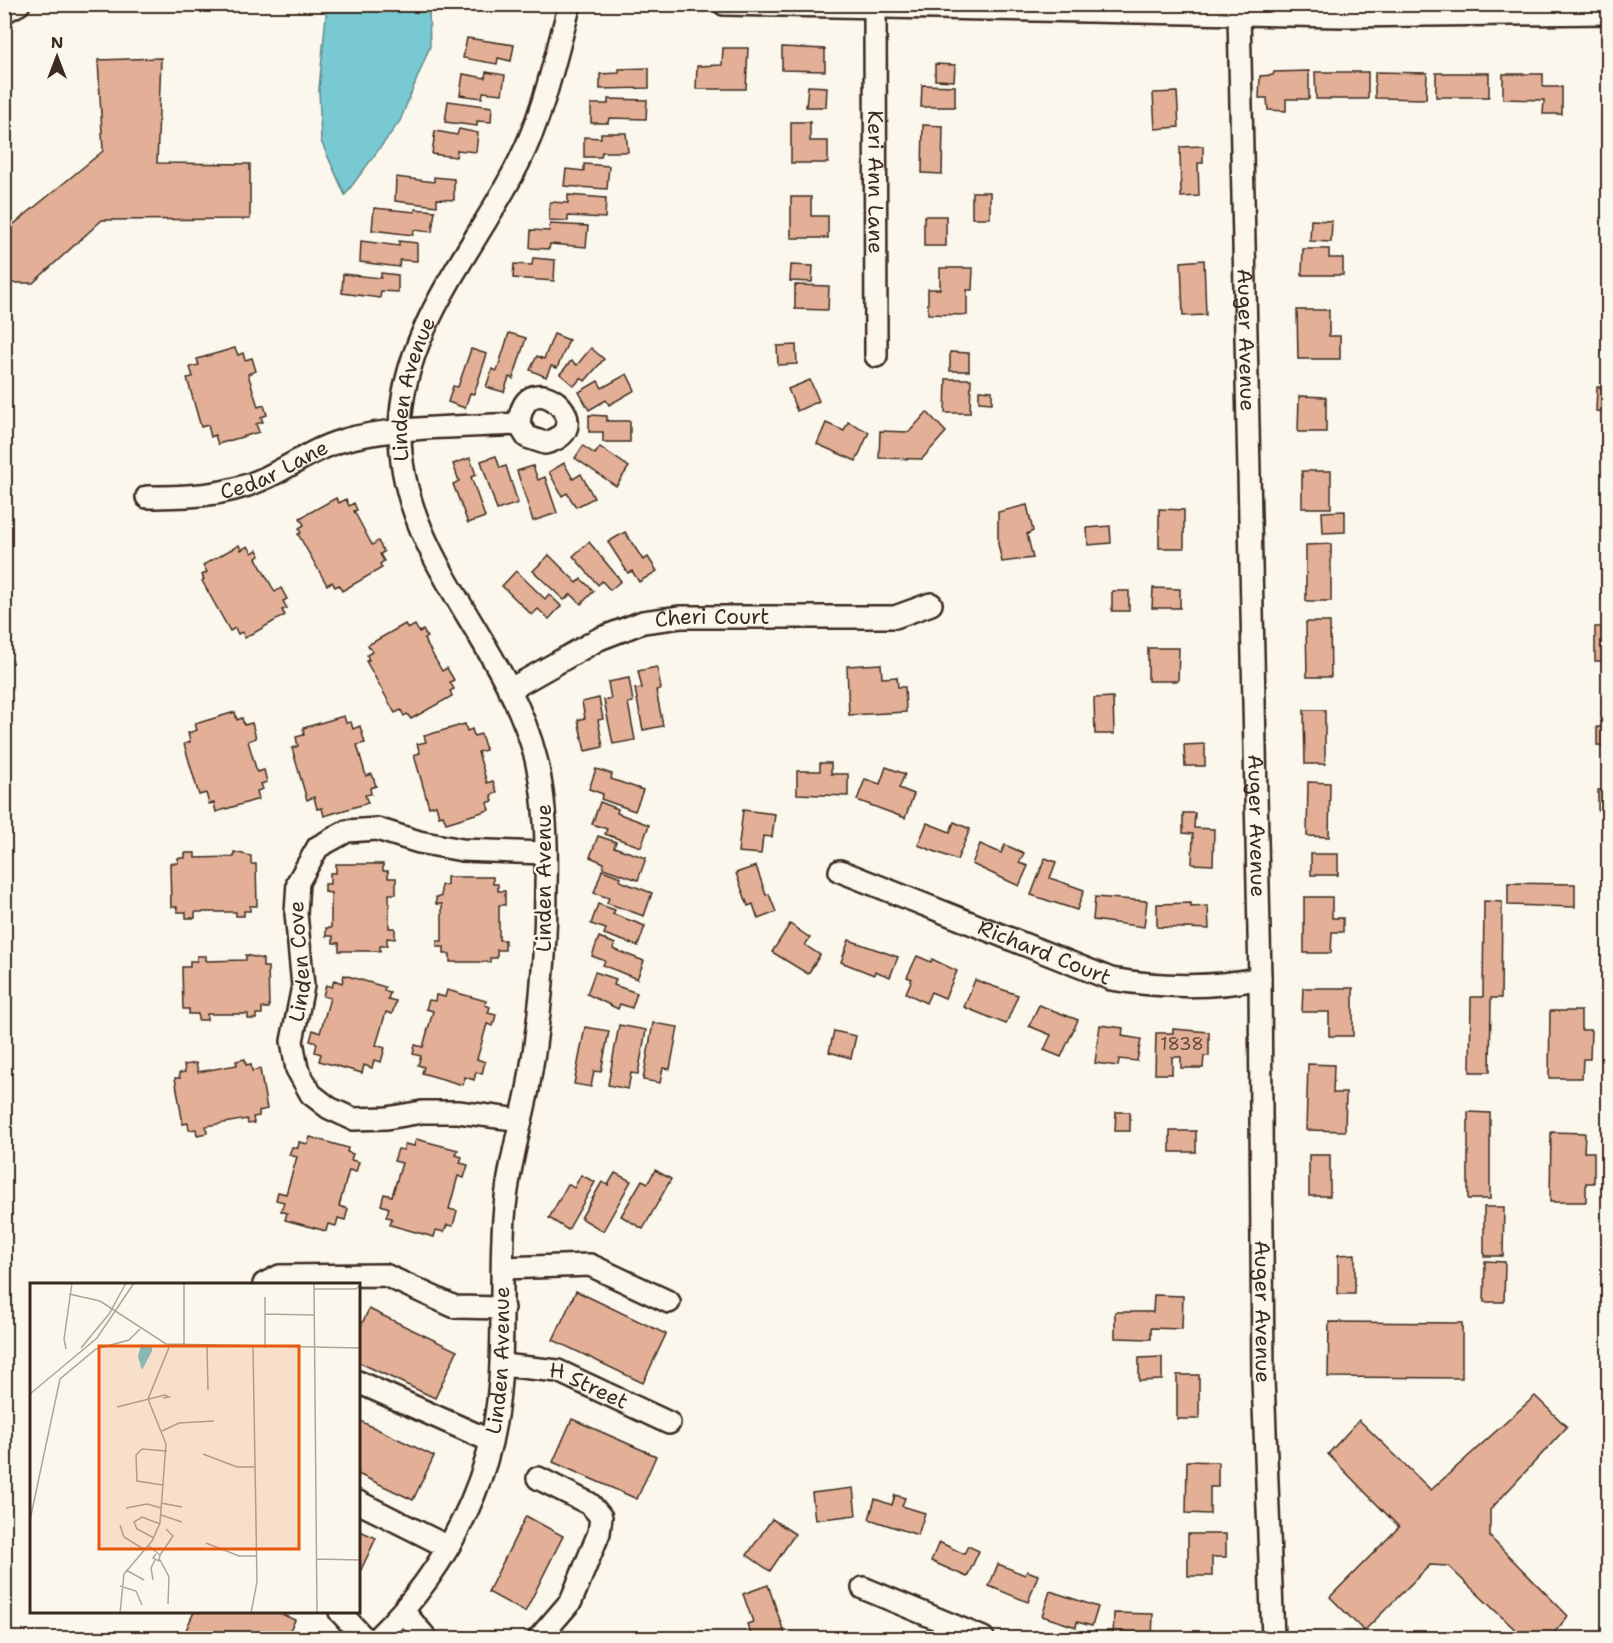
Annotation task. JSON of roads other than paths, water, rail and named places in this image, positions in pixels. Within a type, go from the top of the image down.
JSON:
[{"type":"street","points":[[4,12],[19,4]]},
{"type":"street","name":"Linden Avenue","points":[[377,1638],[404,1612],[448,1547],[471,1503],[491,1441],[502,1365],[504,1217],[509,1169],[538,1033],[544,977],[546,853],[543,792],[535,756],[509,690],[419,527],[406,487],[400,432],[408,374],[418,341],[519,162],[538,119],[553,76],[570,4]]},
{"type":"street","points":[[724,4],[1239,13],[1341,10],[1608,13]]},
{"type":"street","name":"Keri Ann Lane","points":[[875,8],[876,356]]},
{"type":"street","name":"Auger Avenue","points":[[1239,13],[1260,978],[1263,1379],[1273,1638]]},
{"type":"street","name":"Cedar Lane","points":[[147,497],[208,495],[235,489],[263,479],[313,452],[341,441],[370,434],[519,423]]},
{"type":"street","name":"Cheri Court","points":[[509,690],[599,639],[643,622],[681,617],[895,616],[931,604]]},
{"type":"street","name":"Linden Cove","points":[[521,1120],[458,1112],[422,1112],[387,1118],[353,1119],[328,1108],[311,1094],[297,1069],[292,1041],[303,986],[296,913],[298,882],[318,847],[346,831],[377,829],[419,842],[462,850],[546,853]]},
{"type":"street","name":"Richard Court","points":[[840,871],[1111,979],[1150,983],[1236,983],[1260,978]]},
{"type":"street","points":[[503,1268],[590,1265],[669,1302]]},
{"type":"street","points":[[266,1283],[280,1276],[385,1275],[455,1307],[503,1308]]},
{"type":"street","name":"H Street","points":[[502,1365],[558,1371],[669,1423]]},
{"type":"street","points":[[360,1383],[491,1441]]},
{"type":"street","points":[[538,1478],[590,1504],[601,1517],[599,1533],[571,1601],[539,1638]]},
{"type":"street","points":[[360,1503],[448,1547]]},
{"type":"street","points":[[863,1588],[983,1638]]},
{"type":"street","points":[[404,1612],[426,1638]]},
{"type":"street","points":[[342,1613],[364,1638]]},
{"type":"water","points":[[327,5],[406,5],[429,11],[430,46],[400,121],[345,195],[321,141],[319,89]]}]
